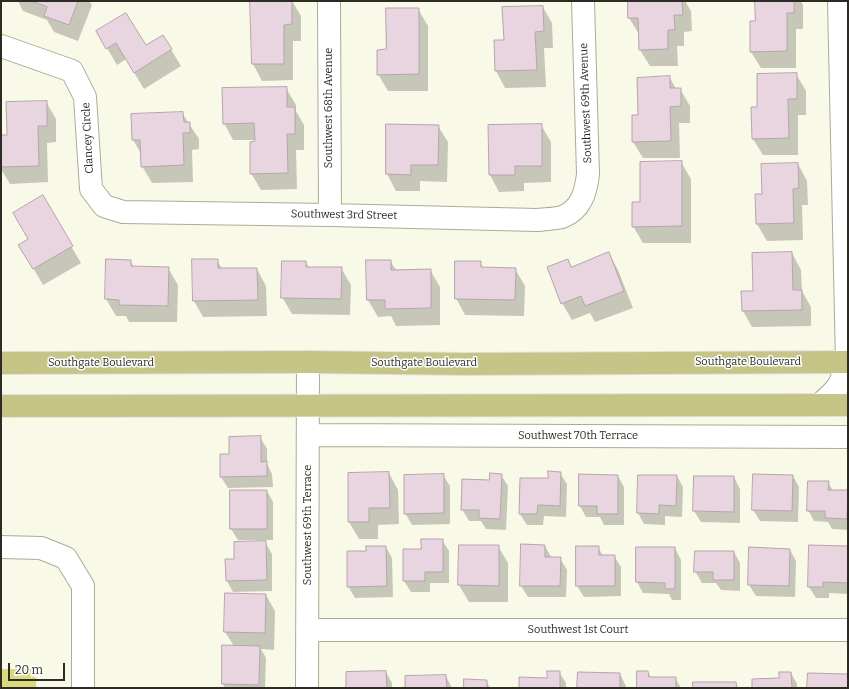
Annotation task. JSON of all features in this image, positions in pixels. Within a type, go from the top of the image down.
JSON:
[{"type":"main road","name":"Southgate Boulevard","points":[[1,363],[848,363]]},
{"type":"main road","points":[[1,406],[848,405]]},
{"type":"street","name":"Southwest 68th Avenue","points":[[329,1],[330,214]]},
{"type":"street","name":"Southwest 69th Avenue","points":[[579,204],[587,188],[588,174],[583,1]]},
{"type":"street","points":[[819,405],[836,390],[843,379],[848,363],[839,1]]},
{"type":"street","name":"Clancey Circle","points":[[1,46],[72,71],[86,97],[91,189],[104,206]]},
{"type":"street","name":"Southwest 3rd Street","points":[[104,206],[123,212],[330,214],[537,220],[561,217],[572,211],[579,204]]},
{"type":"street","name":"Southwest 69th Terrace","points":[[307,688],[308,362]]},
{"type":"street","name":"Southwest 70th Terrace","points":[[308,435],[848,437]]},
{"type":"street","points":[[1,547],[41,548],[66,558],[83,586],[83,688]]},
{"type":"street","name":"Southwest 1st Court","points":[[308,630],[848,630]]},
{"type":"shaded area","points":[[1,669],[37,669],[36,688],[1,688]]},
{"type":"building","points":[[31,1],[78,1],[69,25],[44,16],[47,7]]},
{"type":"building","points":[[250,1],[292,1],[292,24],[284,25],[284,64],[252,64]]},
{"type":"building","points":[[628,1],[682,1],[683,15],[674,15],[675,30],[668,30],[668,49],[639,50],[638,18],[628,18]]},
{"type":"building","points":[[755,1],[794,1],[794,13],[787,13],[787,51],[750,52],[750,21],[755,21]]},
{"type":"building","points":[[543,6],[544,31],[535,32],[537,70],[495,71],[494,40],[504,40],[502,7]]},
{"type":"building","points":[[386,8],[419,8],[419,74],[377,75],[377,50],[386,49]]},
{"type":"building","points":[[126,13],[146,45],[163,35],[172,49],[134,73],[116,43],[106,49],[96,31]]},
{"type":"building","points":[[797,73],[797,99],[788,99],[789,138],[752,139],[751,107],[757,107],[757,74]]},
{"type":"building","points":[[670,76],[670,88],[681,88],[681,106],[670,107],[671,141],[632,142],[632,115],[638,115],[637,78]]},
{"type":"building","points":[[287,87],[287,107],[295,107],[295,134],[287,134],[288,173],[250,174],[250,142],[255,141],[254,123],[223,124],[222,88]]},
{"type":"building","points":[[47,101],[47,126],[38,126],[39,166],[1,167],[1,135],[7,135],[6,102]]},
{"type":"building","points":[[183,112],[184,122],[190,122],[190,133],[183,133],[184,165],[141,167],[140,140],[132,140],[131,114]]},
{"type":"building","points":[[386,124],[439,125],[438,165],[411,165],[411,175],[386,174]]},
{"type":"building","points":[[542,124],[542,166],[515,166],[515,175],[489,175],[488,125]]},
{"type":"building","points":[[682,161],[682,226],[632,227],[632,202],[640,202],[640,162]]},
{"type":"building","points":[[798,163],[799,188],[793,189],[794,223],[756,224],[755,194],[762,194],[761,164]]},
{"type":"building","points":[[43,195],[73,246],[33,269],[18,245],[28,239],[13,213]]},
{"type":"building","points":[[609,252],[624,291],[585,306],[581,296],[561,304],[547,267],[568,259],[571,267]]},
{"type":"building","points":[[792,252],[793,290],[802,290],[802,310],[742,311],[741,291],[753,291],[752,253]]},
{"type":"building","points":[[106,259],[131,260],[131,266],[169,267],[168,306],[119,305],[119,300],[105,299]]},
{"type":"building","points":[[192,259],[218,259],[218,268],[257,268],[258,300],[193,301]]},
{"type":"building","points":[[366,260],[391,260],[391,270],[431,269],[431,308],[385,309],[385,300],[367,300]]},
{"type":"building","points":[[282,261],[306,261],[306,267],[342,267],[341,299],[281,298]]},
{"type":"building","points":[[455,261],[481,261],[481,267],[516,268],[515,300],[455,299]]},
{"type":"building","points":[[261,436],[261,462],[267,461],[267,476],[220,477],[220,454],[229,454],[229,437]]},
{"type":"building","points":[[548,471],[561,472],[560,506],[538,505],[537,514],[519,514],[520,478],[548,478]]},
{"type":"building","points":[[389,472],[390,508],[369,508],[369,522],[348,522],[348,473]]},
{"type":"building","points":[[490,473],[502,474],[500,519],[479,518],[479,510],[461,510],[462,479],[489,480]]},
{"type":"building","points":[[444,474],[444,513],[404,514],[404,475]]},
{"type":"building","points":[[579,474],[618,475],[618,514],[597,514],[597,506],[579,506]]},
{"type":"building","points":[[753,474],[793,475],[792,511],[752,510]]},
{"type":"building","points":[[638,475],[677,475],[676,506],[659,505],[659,514],[637,513]]},
{"type":"building","points":[[694,476],[734,476],[734,512],[693,511]]},
{"type":"building","points":[[808,481],[829,481],[828,490],[848,490],[847,519],[825,518],[825,511],[807,511]]},
{"type":"building","points":[[230,490],[267,490],[267,529],[230,529]]},
{"type":"building","points":[[421,539],[443,539],[443,572],[425,572],[425,581],[403,581],[403,549],[421,549]]},
{"type":"building","points":[[266,541],[267,580],[226,581],[225,559],[234,559],[234,542]]},
{"type":"building","points":[[521,544],[545,545],[545,557],[561,557],[560,586],[520,586]]},
{"type":"building","points":[[459,545],[499,545],[499,586],[458,585]]},
{"type":"building","points":[[809,545],[848,546],[848,583],[823,582],[823,587],[808,587]]},
{"type":"building","points":[[366,546],[386,546],[387,586],[347,587],[347,551],[366,551]]},
{"type":"building","points":[[576,546],[599,546],[599,555],[615,555],[615,586],[576,586]]},
{"type":"building","points":[[636,547],[675,547],[675,589],[665,589],[665,583],[636,582]]},
{"type":"building","points":[[749,547],[790,549],[789,586],[748,585]]},
{"type":"building","points":[[695,551],[734,551],[734,580],[713,580],[713,572],[694,572]]},
{"type":"building","points":[[225,593],[266,594],[265,633],[224,632]]},
{"type":"building","points":[[222,645],[260,646],[259,685],[222,684]]},
{"type":"building","points":[[386,671],[387,688],[346,688],[346,672]]},
{"type":"building","points":[[547,671],[560,671],[560,688],[519,688],[519,677],[547,678]]},
{"type":"building","points":[[637,671],[648,671],[649,677],[676,677],[676,688],[637,688]]},
{"type":"building","points":[[578,672],[620,673],[620,688],[577,688]]},
{"type":"building","points":[[779,672],[791,672],[792,688],[752,688],[752,679],[779,678]]},
{"type":"building","points":[[808,673],[848,674],[848,688],[807,688]]},
{"type":"building","points":[[446,675],[447,688],[405,688],[405,676]]},
{"type":"building","points":[[464,679],[487,680],[487,688],[464,688]]},
{"type":"building","points":[[693,682],[736,682],[737,688],[693,688]]}]
